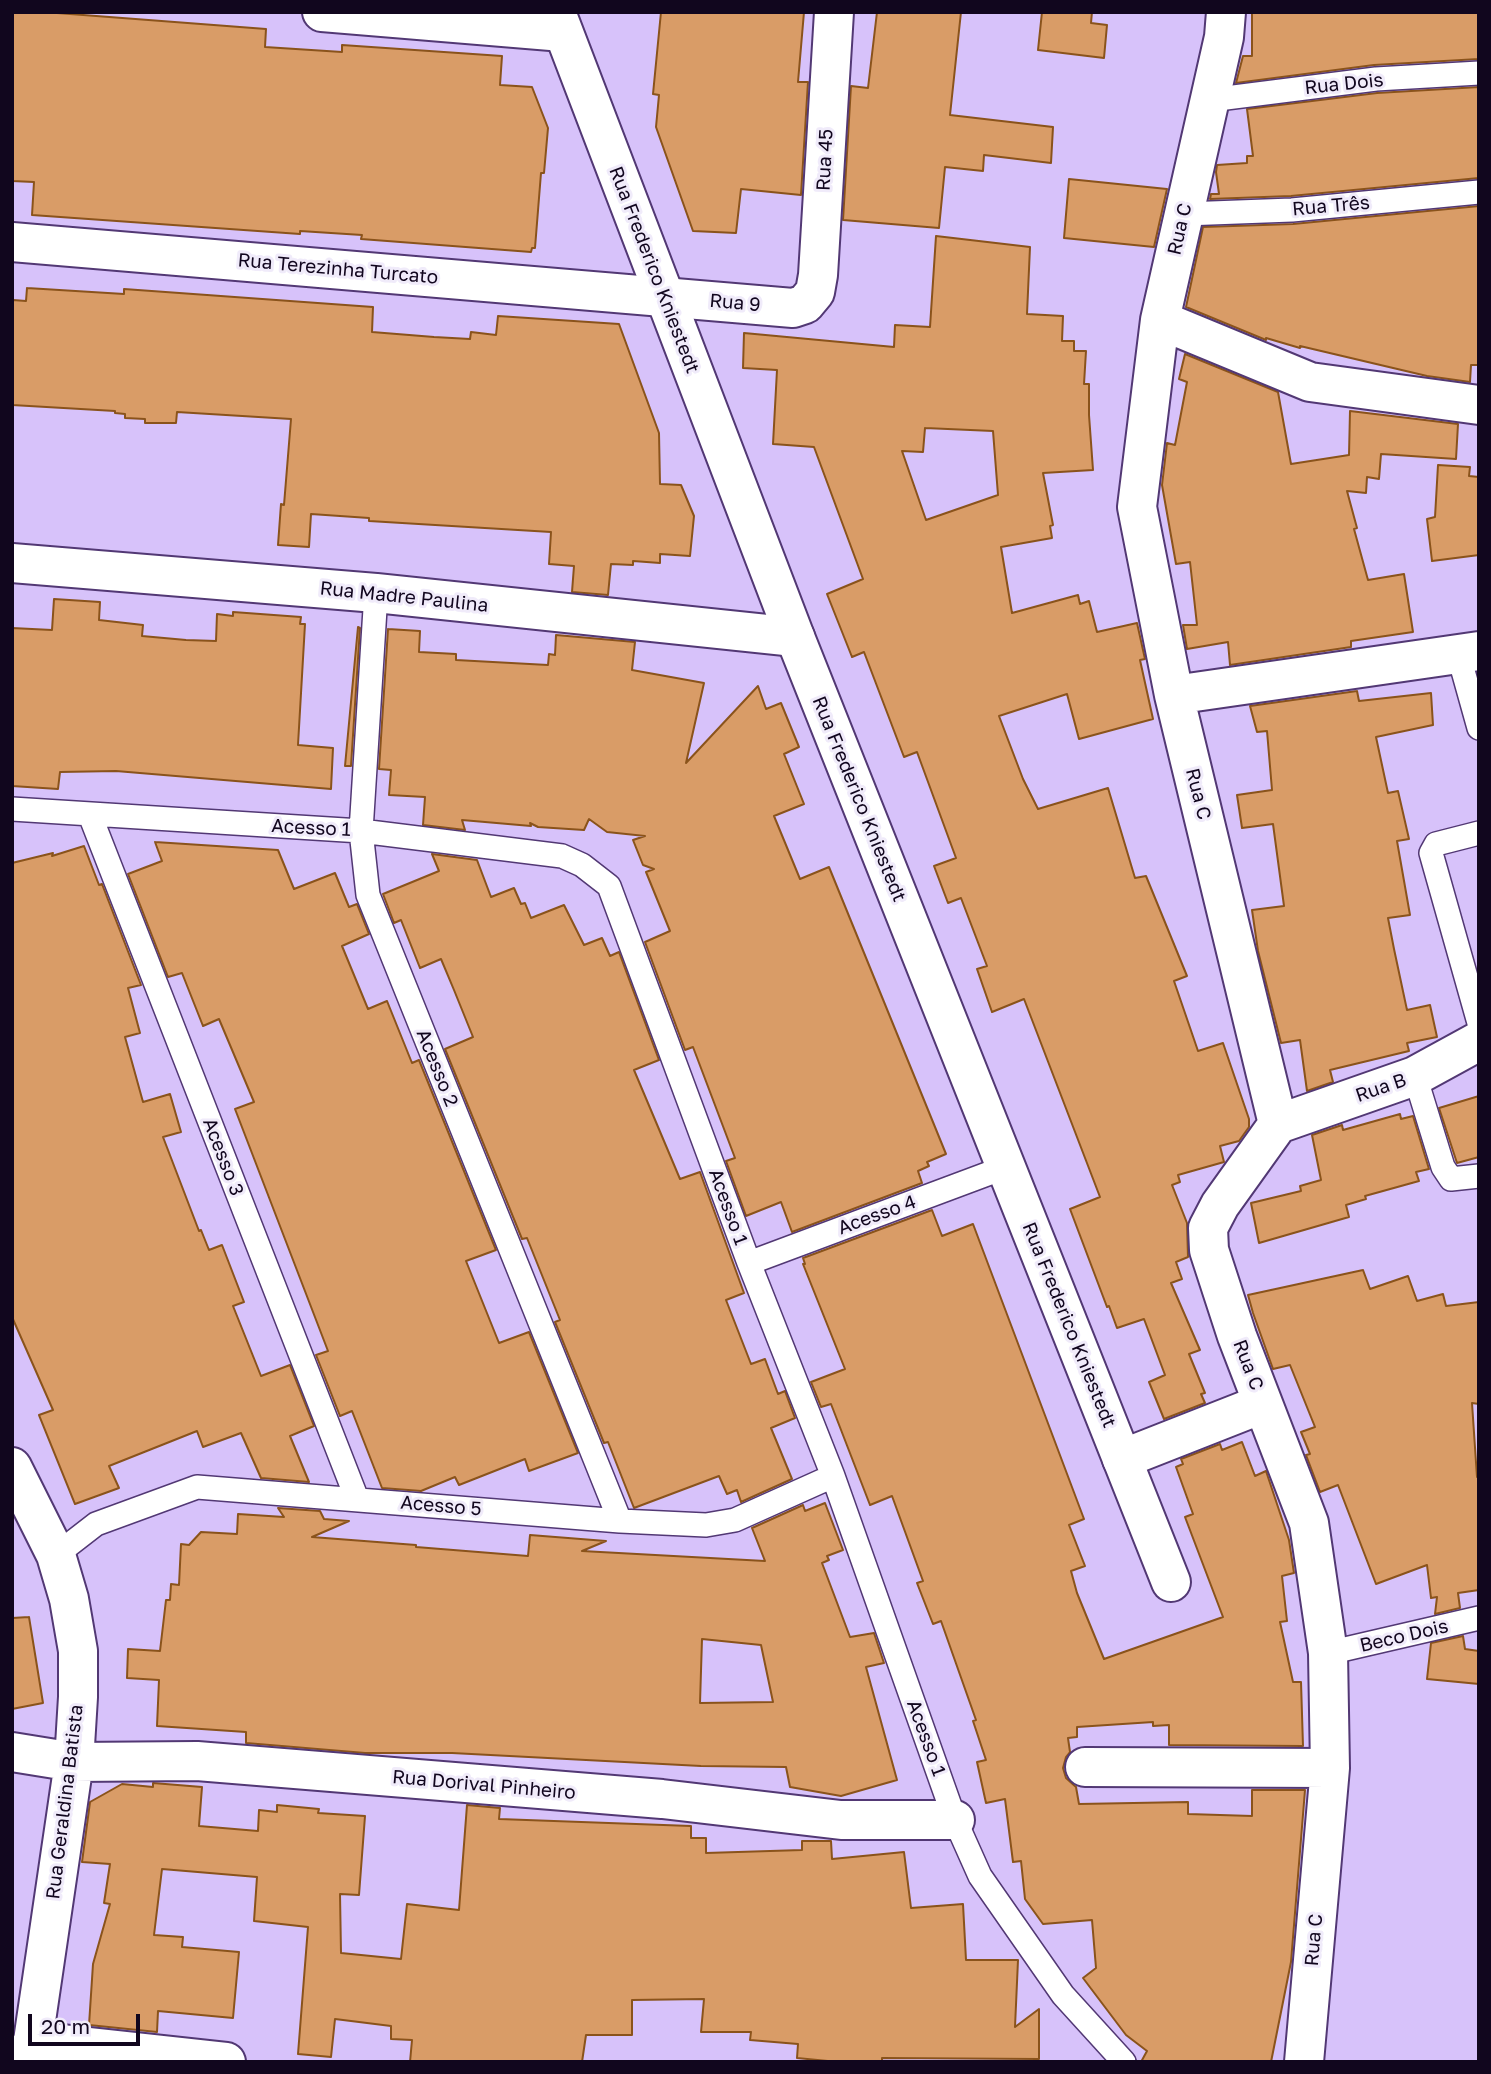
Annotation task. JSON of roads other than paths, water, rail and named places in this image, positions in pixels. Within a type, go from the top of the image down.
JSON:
[{"type":"street","points":[[322,12],[559,22]]},
{"type":"street","name":"Rua 45","points":[[805,304],[815,292],[818,275],[834,12]]},
{"type":"street","name":"Rua C","points":[[1226,12],[1224,37],[1160,320],[1137,507],[1174,695],[1278,1124],[1220,1205],[1208,1228],[1209,1250],[1237,1336],[1309,1523],[1328,1653],[1330,1768],[1304,2062]]},
{"type":"street","name":"Rua Frederico Kniestedt","points":[[559,22],[795,637],[1171,1582]]},
{"type":"street","name":"Rua Terezinha Turcato","points":[[12,242],[665,297]]},
{"type":"street","name":"Rua 9","points":[[665,297],[793,308],[805,304]]},
{"type":"street","points":[[1160,320],[1310,382],[1479,405]]},
{"type":"street","name":"Rua Madre Paulina","points":[[12,563],[376,593],[795,637]]},
{"type":"street","points":[[1174,695],[1468,652]]},
{"type":"street","name":"Rua B","points":[[1278,1124],[1415,1076],[1479,1041]]},
{"type":"street","points":[[1122,1460],[1262,1404]]},
{"type":"street","name":"Rua Geraldina Batista","points":[[12,1467],[56,1555],[69,1599],[78,1651],[74,1762],[28,2051]]},
{"type":"street","name":"Rua Dorival Pinheiro","points":[[12,1752],[74,1762],[197,1761],[662,1799],[841,1819],[955,1820]]},
{"type":"street","points":[[1085,1767],[1330,1768]]},
{"type":"street","points":[[28,2051],[226,2062]]},
{"type":"lane","name":"Rua Dois","points":[[1210,100],[1376,79],[1479,73]]},
{"type":"lane","name":"Rua Três","points":[[1184,214],[1292,209],[1479,192]]},
{"type":"lane","name":"Acesso 2","points":[[376,593],[360,831],[368,895],[620,1521]]},
{"type":"lane","points":[[1468,652],[1479,728]]},
{"type":"lane","name":"Acesso 1","points":[[12,809],[360,831],[562,856],[582,865],[609,886],[749,1263],[833,1476],[955,1820],[980,1876],[1063,1995],[1124,2062]]},
{"type":"lane","name":"Acesso 3","points":[[90,815],[357,1499]]},
{"type":"lane","points":[[1479,833],[1436,844],[1432,853],[1479,1023]]},
{"type":"lane","points":[[1415,1076],[1443,1167],[1451,1179],[1479,1177]]},
{"type":"lane","name":"Acesso 4","points":[[749,1263],[1006,1167]]},
{"type":"lane","name":"Acesso 5","points":[[56,1555],[96,1524],[198,1488],[620,1521],[706,1525],[735,1520],[833,1476]]},
{"type":"lane","name":"Beco Dois","points":[[1328,1653],[1479,1619]]}]
